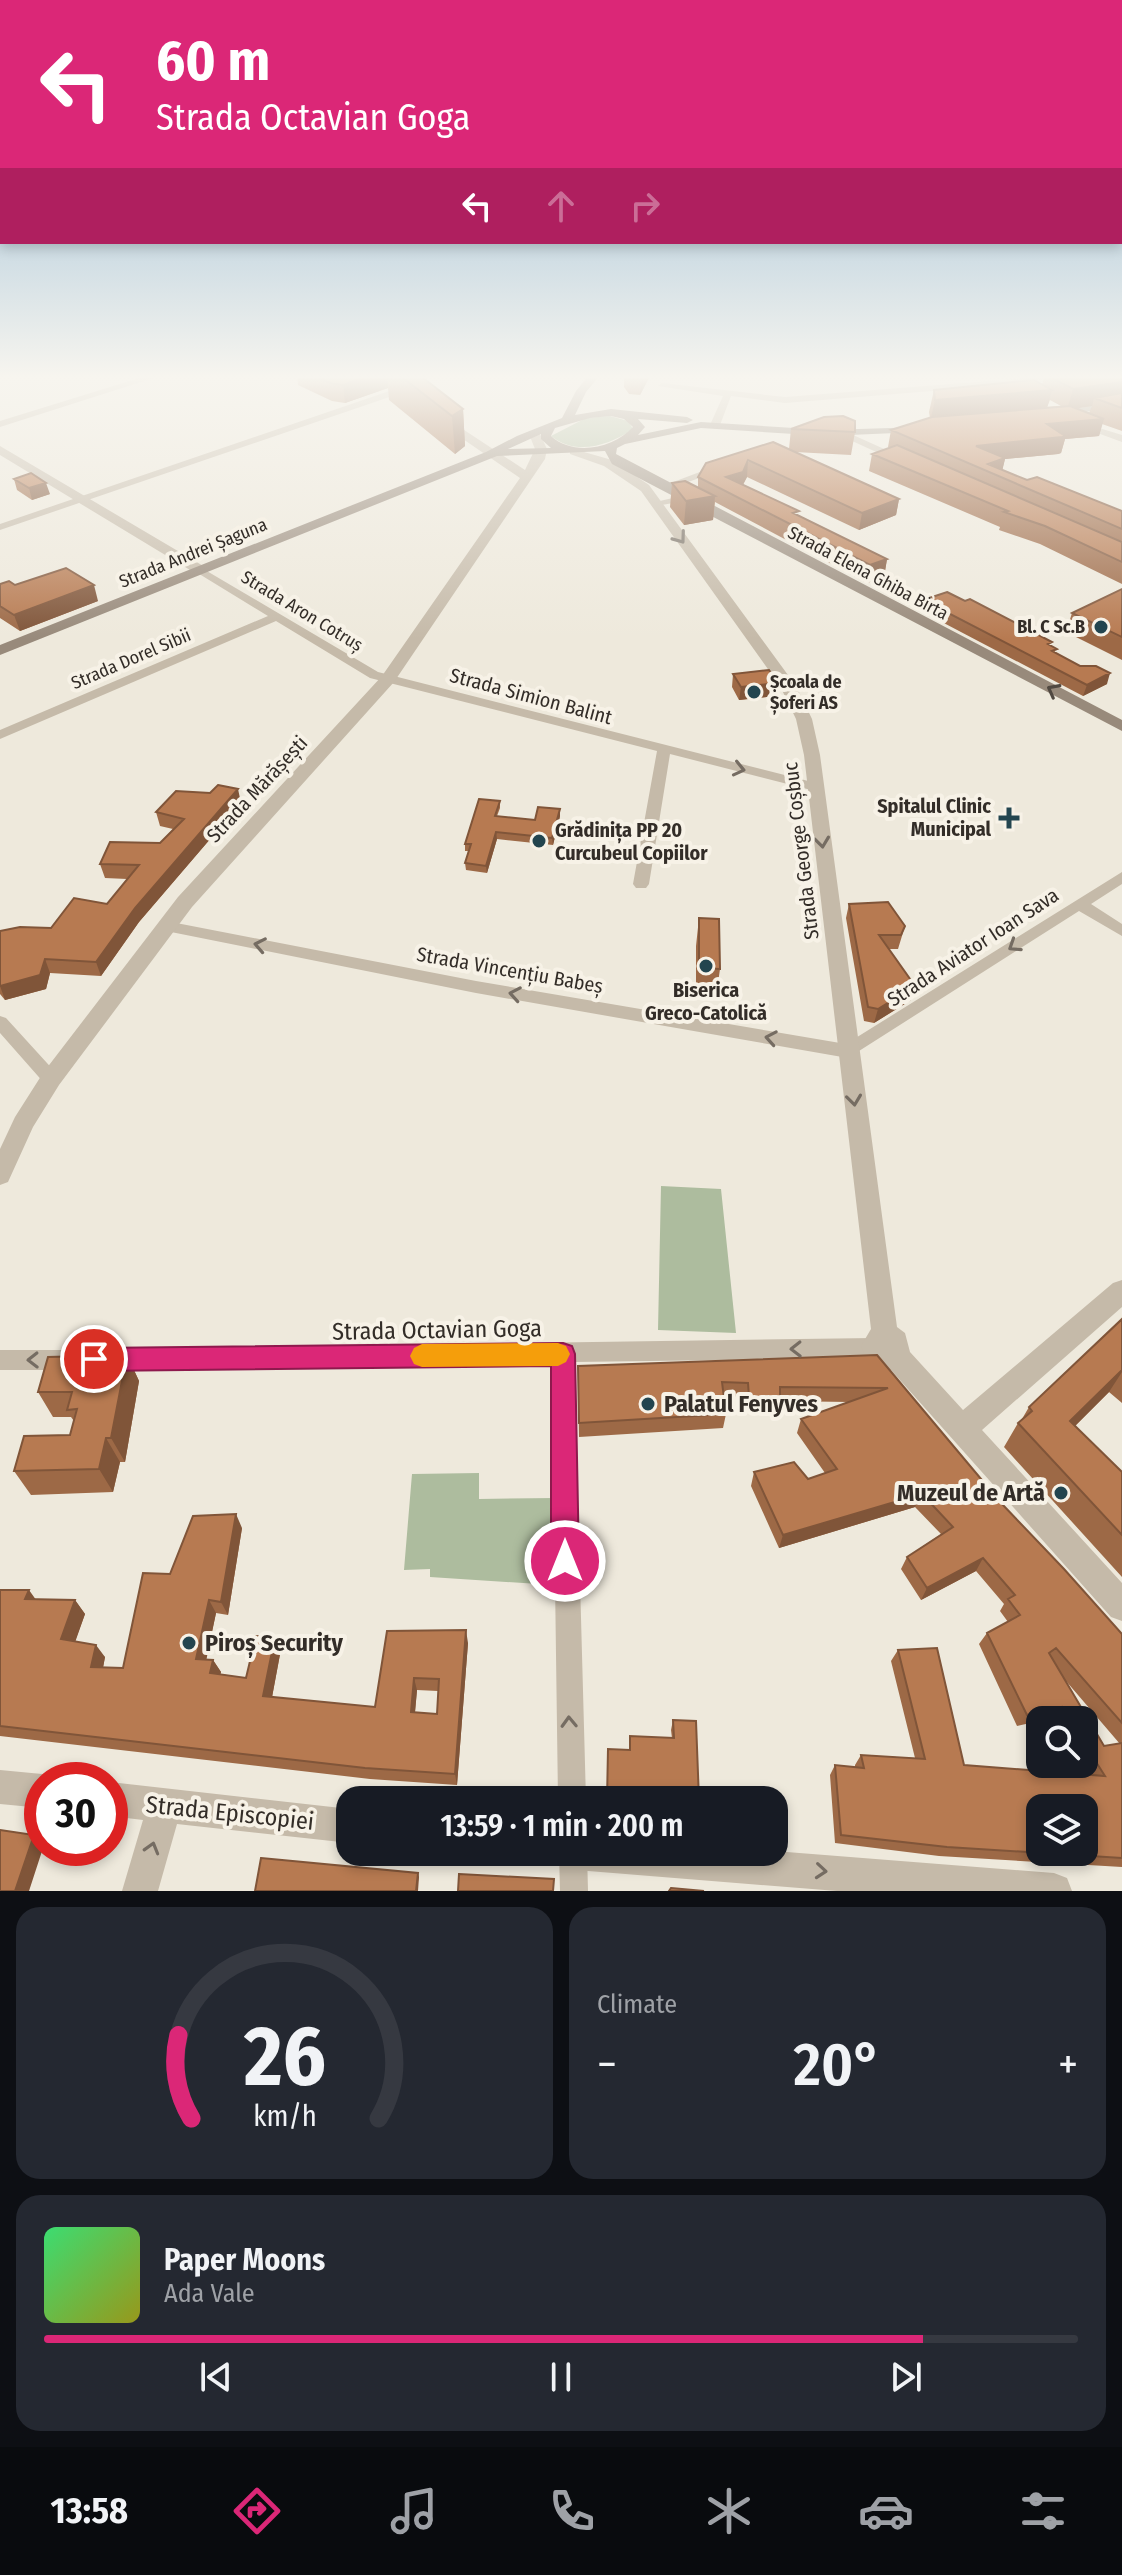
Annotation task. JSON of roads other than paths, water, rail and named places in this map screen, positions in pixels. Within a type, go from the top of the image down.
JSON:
[{"type":"main road","name":"Strada Andrei Șaguna","points":[[0,650],[472,462]]},
{"type":"main road","name":"Strada Elena Ghiba Birta","points":[[617,462],[661,495],[686,498],[1122,726]]},
{"type":"street","points":[[20,462],[200,570]]},
{"type":"street","points":[[0,527],[195,462]]},
{"type":"street","points":[[502,462],[526,476]]},
{"type":"street","name":"Strada Mărășești","points":[[0,1175],[28,1113],[51,1079],[211,871],[388,679],[535,462]]},
{"type":"street","name":"Strada George Coșbuc","points":[[606,462],[661,495],[796,699],[808,734],[885,1347]]},
{"type":"street","points":[[661,495],[733,463]]},
{"type":"street","name":"Strada Aron Cotruș","points":[[200,570],[364,670],[388,679]]},
{"type":"street","name":"Strada Dorel Sibii","points":[[0,735],[277,616]]},
{"type":"street","name":"Strada Simion Balint","points":[[388,679],[815,787]]},
{"type":"street","points":[[641,884],[664,751]]},
{"type":"street","name":"Strada Aviator Ioan Sava","points":[[848,1051],[871,1040],[1122,877]]},
{"type":"street","points":[[1079,904],[1122,931]]},
{"type":"street","name":"Strada Vincențiu Babeș","points":[[166,926],[476,987],[848,1051]]},
{"type":"street","points":[[0,1022],[51,1079]]},
{"type":"street","points":[[962,1429],[1122,1291]]},
{"type":"street","points":[[885,1347],[1122,1606]]},
{"type":"street","name":"Strada Octavian Goga","points":[[0,1360],[885,1347]]},
{"type":"street","points":[[563,1354],[572,1786]]},
{"type":"street","points":[[0,1787],[24,1789]]},
{"type":"street","name":"Strada Episcopiei","points":[[128,1801],[336,1824]]},
{"type":"street","points":[[140,1891],[165,1805]]},
{"type":"street","points":[[574,1891],[575,1866]]},
{"type":"street","points":[[747,1866],[1054,1891]]},
{"type":"place","name":"Bl. C Sc.B","points":[[1101,627]]},
{"type":"place","name":"Școala de Șoferi AS","points":[[754,692]]},
{"type":"place","name":"Spitalul Clinic Municipal","points":[[1009,818]]},
{"type":"place","name":"Grădinița PP 20 Curcubeul Copiilor","points":[[539,841]]},
{"type":"place","name":"Biserica Greco-Catolică","points":[[706,966]]},
{"type":"place","name":"Palatul Fenyves","points":[[648,1404]]},
{"type":"place","name":"Muzeul de Artă","points":[[1061,1493]]},
{"type":"place","name":"Piroș Security","points":[[189,1643]]}]
